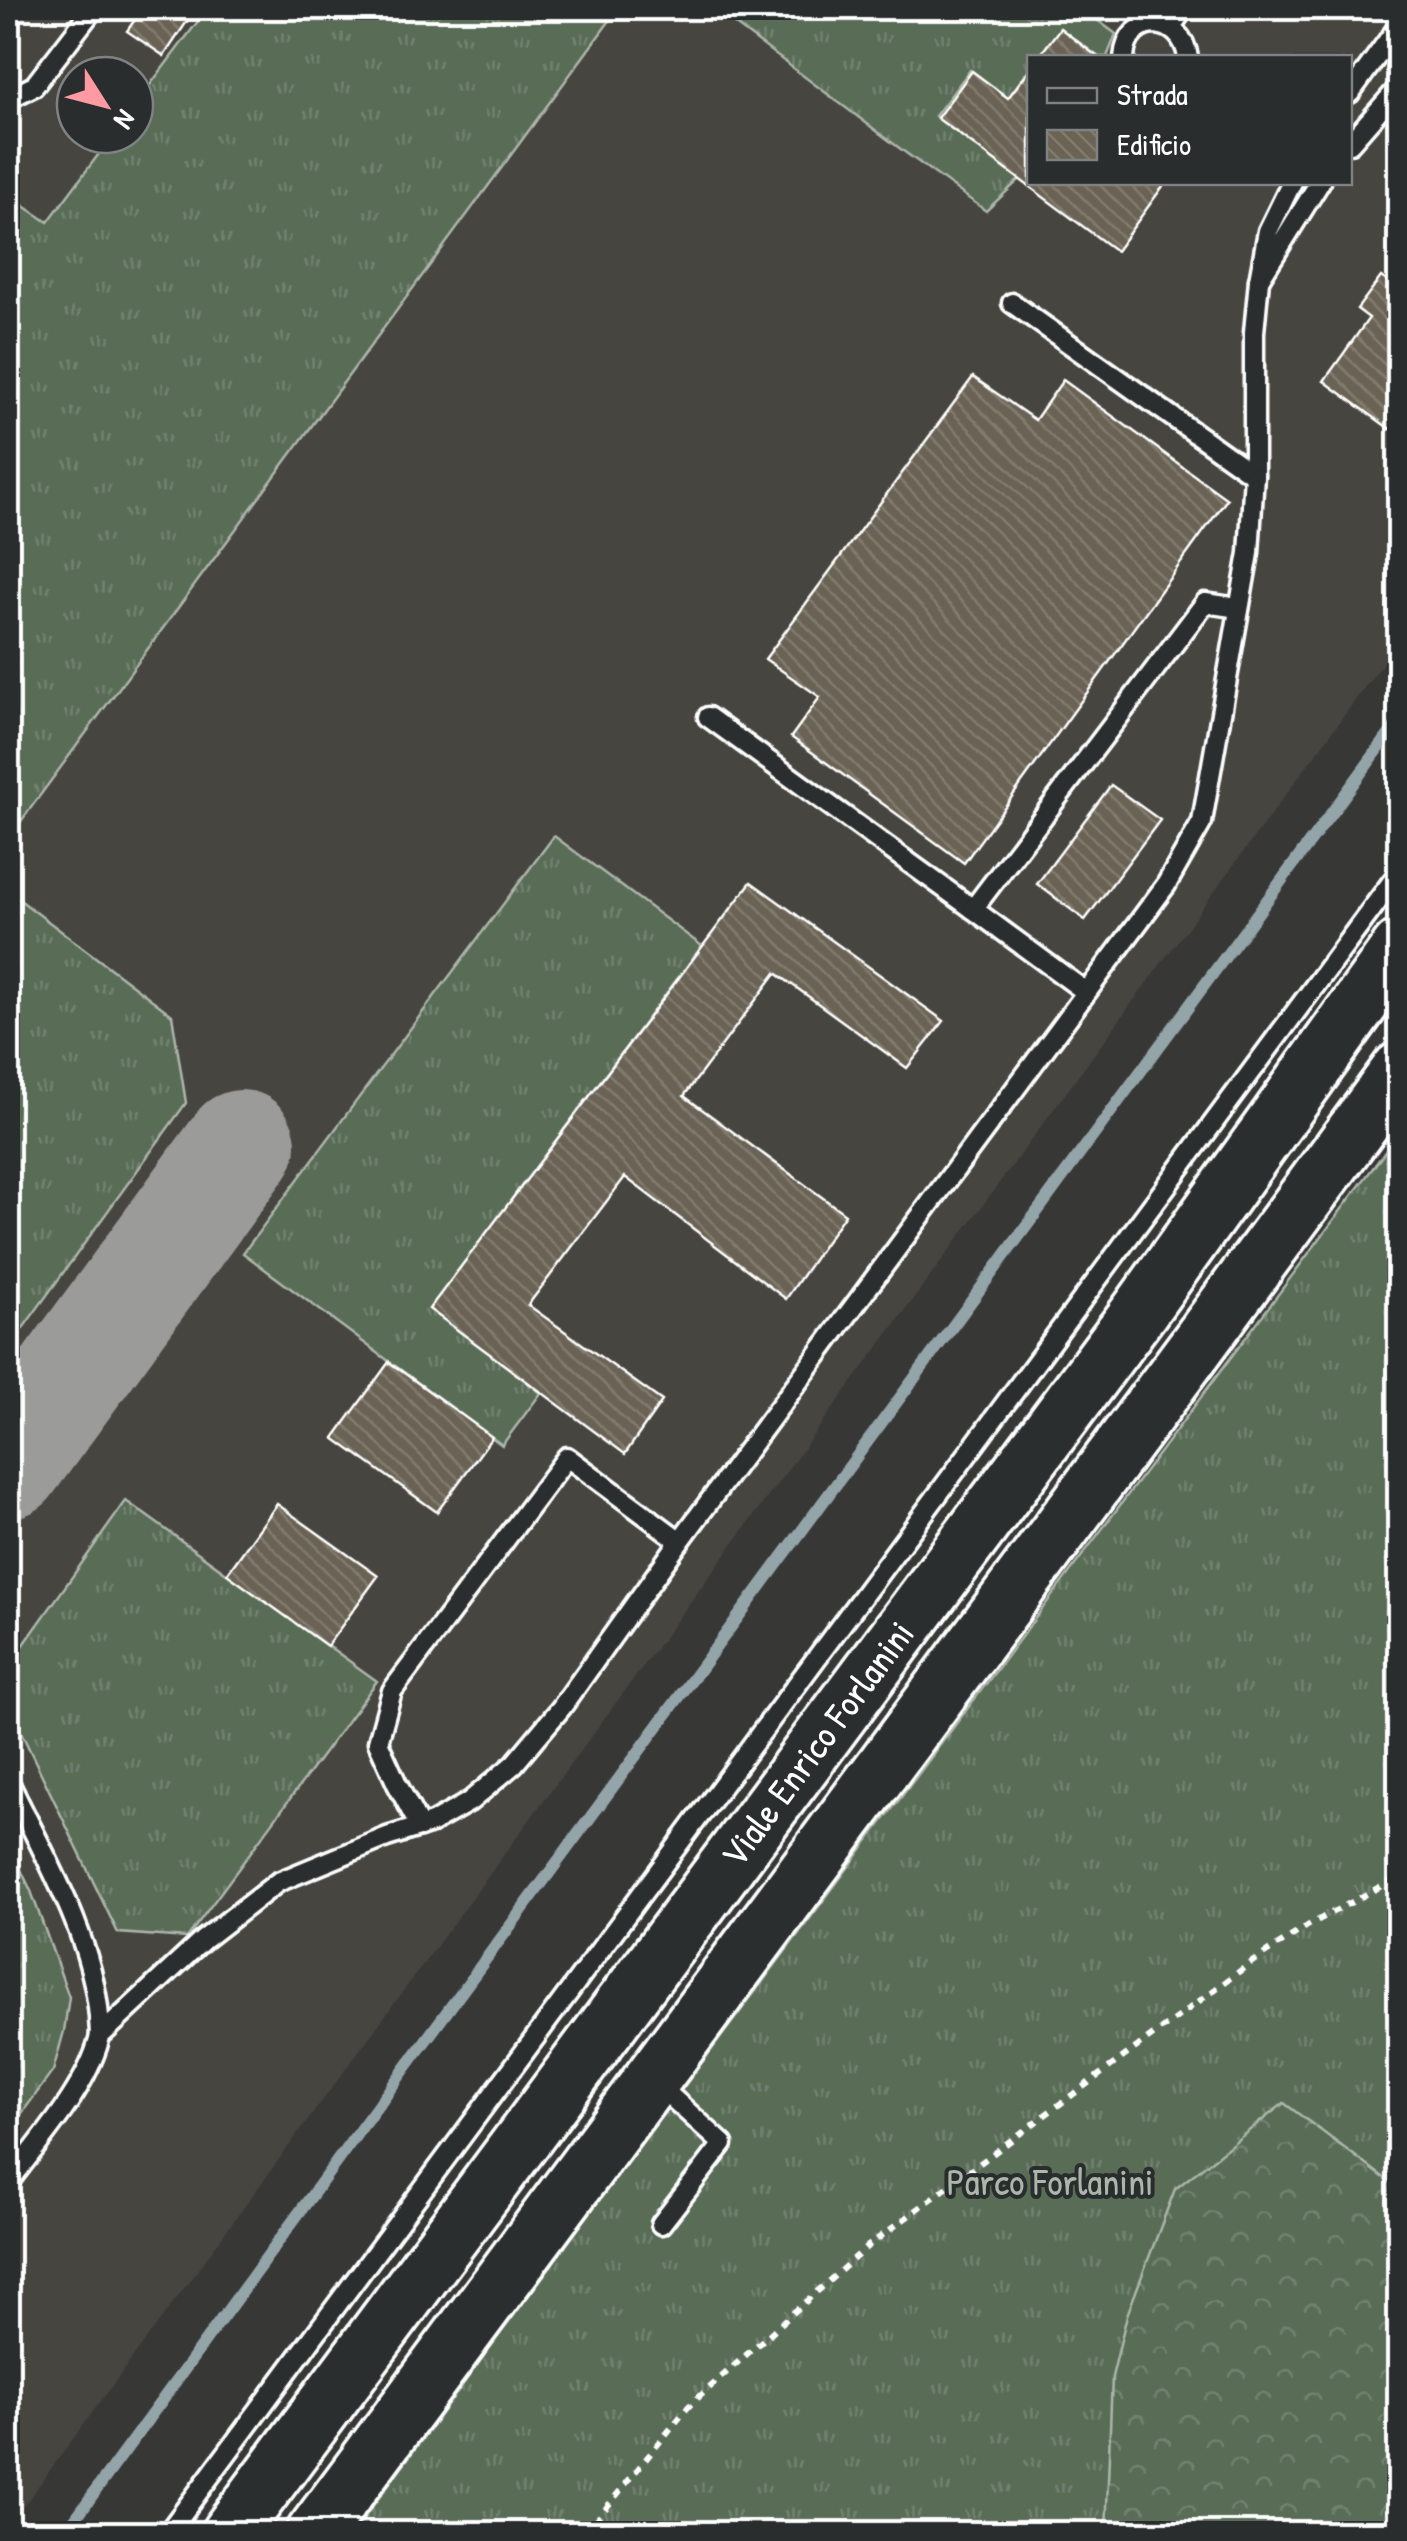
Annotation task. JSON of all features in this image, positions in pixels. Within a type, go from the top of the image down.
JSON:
[{"type":"main road","name":"Viale Enrico Forlanini","points":[[230,2534],[1139,1312],[1400,948]]},
{"type":"main road","name":"Viale Enrico Forlanini","points":[[314,2534],[1400,1070]]},
{"type":"lane","points":[[8,96],[34,86],[94,8]]},
{"type":"lane","points":[[1171,28],[1184,8]]},
{"type":"lane","points":[[1125,55],[1133,33],[1160,24],[1171,28],[1186,44],[1188,55]]},
{"type":"lane","points":[[1352,90],[1400,24]]},
{"type":"lane","points":[[1352,141],[1400,86]]},
{"type":"lane","points":[[8,2184],[64,2106],[88,2066],[100,2036],[203,1940],[278,1882],[432,1823],[468,1802],[514,1764],[561,1708],[1166,884],[1202,822],[1249,553],[1254,475],[1254,332],[1259,280],[1268,231],[1291,185]]},
{"type":"lane","points":[[1259,280],[1318,185]]},
{"type":"lane","points":[[1012,304],[1254,475]]},
{"type":"lane","points":[[973,909],[1205,603],[1239,608]]},
{"type":"lane","points":[[708,717],[1086,992]]},
{"type":"lane","points":[[167,2534],[1400,872]]},
{"type":"lane","points":[[420,1826],[378,1742],[392,1691],[567,1456],[680,1541]]},
{"type":"lane","points":[[8,1780],[78,1928],[96,1988],[100,2036]]},
{"type":"lane","points":[[652,2079],[723,2144],[661,2224]]},
{"type":"path","points":[[585,2534],[690,2406],[868,2246],[1252,1962],[1309,1925],[1400,1876]]},
{"type":"shaded area","points":[[8,8],[1399,8],[1399,641],[8,2527]]},
{"type":"green space","points":[[208,8],[619,8],[8,839],[8,195],[48,222],[98,155],[155,155],[155,78]]},
{"type":"green space","points":[[713,8],[1081,8],[1116,34],[1108,55],[1096,55],[1060,29],[1040,55],[1027,55],[1027,72],[1008,98],[970,70],[935,116],[1020,179],[986,211]]},
{"type":"green space","points":[[554,836],[702,946],[430,1308],[541,1393],[502,1445],[243,1253]]},
{"type":"green space","points":[[8,891],[172,1015],[186,1103],[8,1349]]},
{"type":"green space","name":"Parco Forlanini","points":[[1399,1133],[1399,2533],[352,2534],[644,2140]]},
{"type":"green space","points":[[126,1501],[377,1681],[187,1938],[118,1933],[8,1705],[8,1667]]},
{"type":"green space","points":[[8,1842],[31,1891],[69,1997],[53,2071],[8,2132]]},
{"type":"green space","points":[[1284,2103],[1399,2189],[1399,2533],[1106,2533],[1112,2377],[1127,2315],[1175,2189]]},
{"type":"building","points":[[143,8],[196,8],[164,56],[127,31]]},
{"type":"building","points":[[1060,28],[1095,55],[1040,55]]},
{"type":"building","points":[[972,71],[1008,98],[1027,73],[1027,185],[937,118]]},
{"type":"building","points":[[1027,185],[1164,185],[1116,251]]},
{"type":"building","points":[[1381,277],[1400,290],[1400,417],[1390,429],[1324,381],[1369,318],[1357,309]]},
{"type":"building","points":[[973,377],[1035,420],[1063,380],[1227,499],[964,863],[791,737],[820,697],[765,659]]},
{"type":"building","points":[[1111,785],[1160,820],[1085,920],[1037,884]]},
{"type":"building","points":[[751,882],[944,1021],[907,1068],[776,973],[684,1096],[845,1214],[786,1299],[625,1177],[528,1305],[662,1401],[625,1454],[429,1309]]},
{"type":"building","points":[[389,1362],[492,1437],[437,1512],[334,1438]]},
{"type":"building","points":[[277,1504],[378,1576],[327,1646],[227,1574]]},
{"type":"waterway","points":[[64,2534],[1400,720]]},
{"type":"taxiway","points":[[8,1463],[241,1145]]}]
